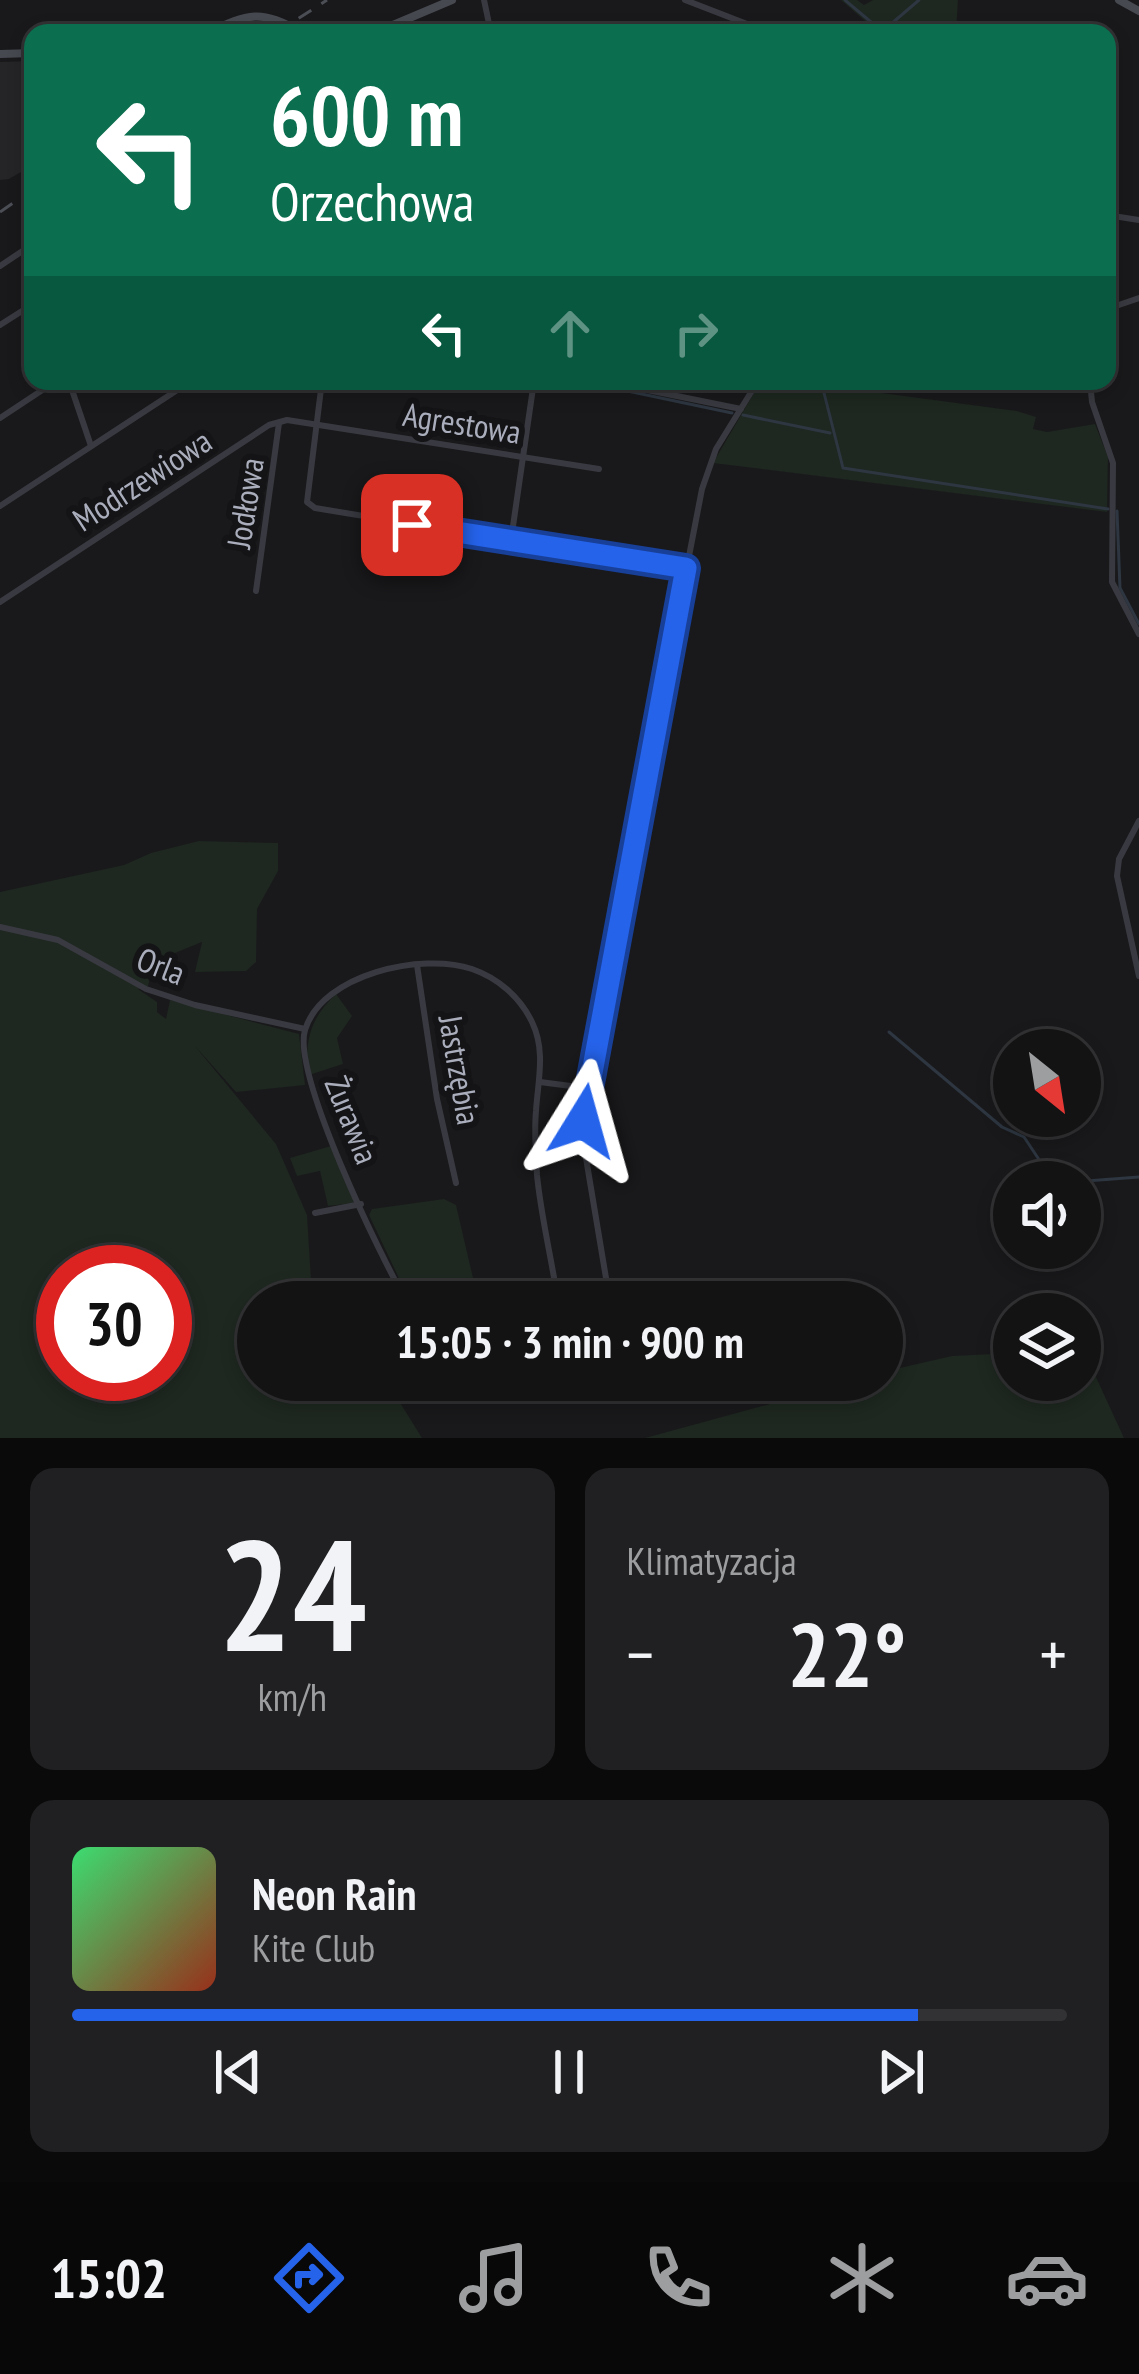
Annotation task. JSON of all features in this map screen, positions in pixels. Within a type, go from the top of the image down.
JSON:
[{"type":"street","points":[[395,24],[452,0]]},
{"type":"street","points":[[685,0],[743,24]]},
{"type":"street","points":[[1120,0],[1139,11]]},
{"type":"street","points":[[230,24],[255,14],[286,24]]},
{"type":"street","points":[[0,418],[42,390]]},
{"type":"street","points":[[73,390],[92,446]]},
{"type":"street","points":[[0,506],[176,390]]},
{"type":"street","points":[[321,390],[307,502],[311,506],[686,568]]},
{"type":"street","points":[[512,540],[533,390]]},
{"type":"street","points":[[647,390],[741,409]]},
{"type":"street","points":[[607,1281],[584,1145],[586,1088],[710,463],[753,390]]},
{"type":"street","points":[[1091,390],[1113,463],[1112,582],[1139,634]]},
{"type":"street","points":[[279,422],[317,424]]},
{"type":"street","name":"Jodłowa","points":[[256,591],[279,422]]},
{"type":"street","name":"Modrzewiowa","points":[[0,602],[279,422]]},
{"type":"street","name":"Agrestowa","points":[[317,424],[599,469]]},
{"type":"street","points":[[1139,821],[1118,868],[1139,976]]},
{"type":"street","name":"Orla","points":[[3,928],[58,940],[146,989],[305,1029]]},
{"type":"street","points":[[305,1029],[329,996],[352,979],[417,965],[469,967],[499,982],[520,1001],[539,1040],[538,1180],[555,1281]]},
{"type":"street","name":"Jastrzębia","points":[[417,965],[437,1100],[456,1183]]},
{"type":"street","name":"Żurawia","points":[[305,1029],[308,1078],[395,1281]]},
{"type":"street","points":[[540,1082],[586,1088]]},
{"type":"street","name":"Żurawia","points":[[315,1213],[361,1204]]},
{"type":"shaded area","points":[[841,0],[864,5],[873,0],[958,0],[957,24],[869,24]]},
{"type":"shaded area","points":[[24,61],[24,170],[0,180],[0,62]]},
{"type":"shaded area","points":[[756,390],[859,390],[1017,411],[1036,417],[1033,429],[1047,432],[1095,424],[1108,457],[1107,512],[713,463]]},
{"type":"shaded area","points":[[199,841],[278,843],[278,871],[257,909],[256,962],[246,971],[195,972],[202,942],[175,953],[162,978],[150,978],[148,986],[138,989],[157,1002],[157,1012],[166,1019],[170,1000],[299,1034],[305,1085],[236,1092],[194,1045],[276,1144],[307,1215],[311,1281],[237,1281],[237,1401],[399,1401],[422,1438],[0,1438],[0,892],[124,865]]},
{"type":"shaded area","points":[[336,994],[352,1016],[337,1038],[343,1064],[309,1075],[311,1030]]},
{"type":"shaded area","points":[[331,1146],[355,1198],[353,1203],[328,1206],[320,1171],[297,1176],[290,1158]]},
{"type":"shaded area","points":[[444,1199],[456,1205],[474,1281],[400,1281],[369,1215],[372,1209]]},
{"type":"shaded area","points":[[993,1354],[993,1401],[1101,1401],[1101,1388],[1124,1438],[645,1438],[781,1401],[903,1401],[903,1367],[952,1356]]},
{"type":"waterway","points":[[845,0],[873,24]]},
{"type":"waterway","points":[[891,24],[919,0]]},
{"type":"waterway","points":[[623,390],[732,413]]},
{"type":"waterway","points":[[823,390],[843,468],[1108,509]]},
{"type":"waterway","points":[[743,415],[830,433]]},
{"type":"waterway","points":[[1117,511],[1120,588],[1139,624]]},
{"type":"waterway","points":[[889,1032],[1002,1127],[1024,1137],[1040,1161]]},
{"type":"waterway","points":[[1101,1180],[1139,1177]]},
{"type":"railway","points":[[290,24],[327,0]]},
{"type":"railway","points":[[0,212],[24,195]]},
{"type":"route","points":[[412,525],[686,568],[583,1121]]}]
